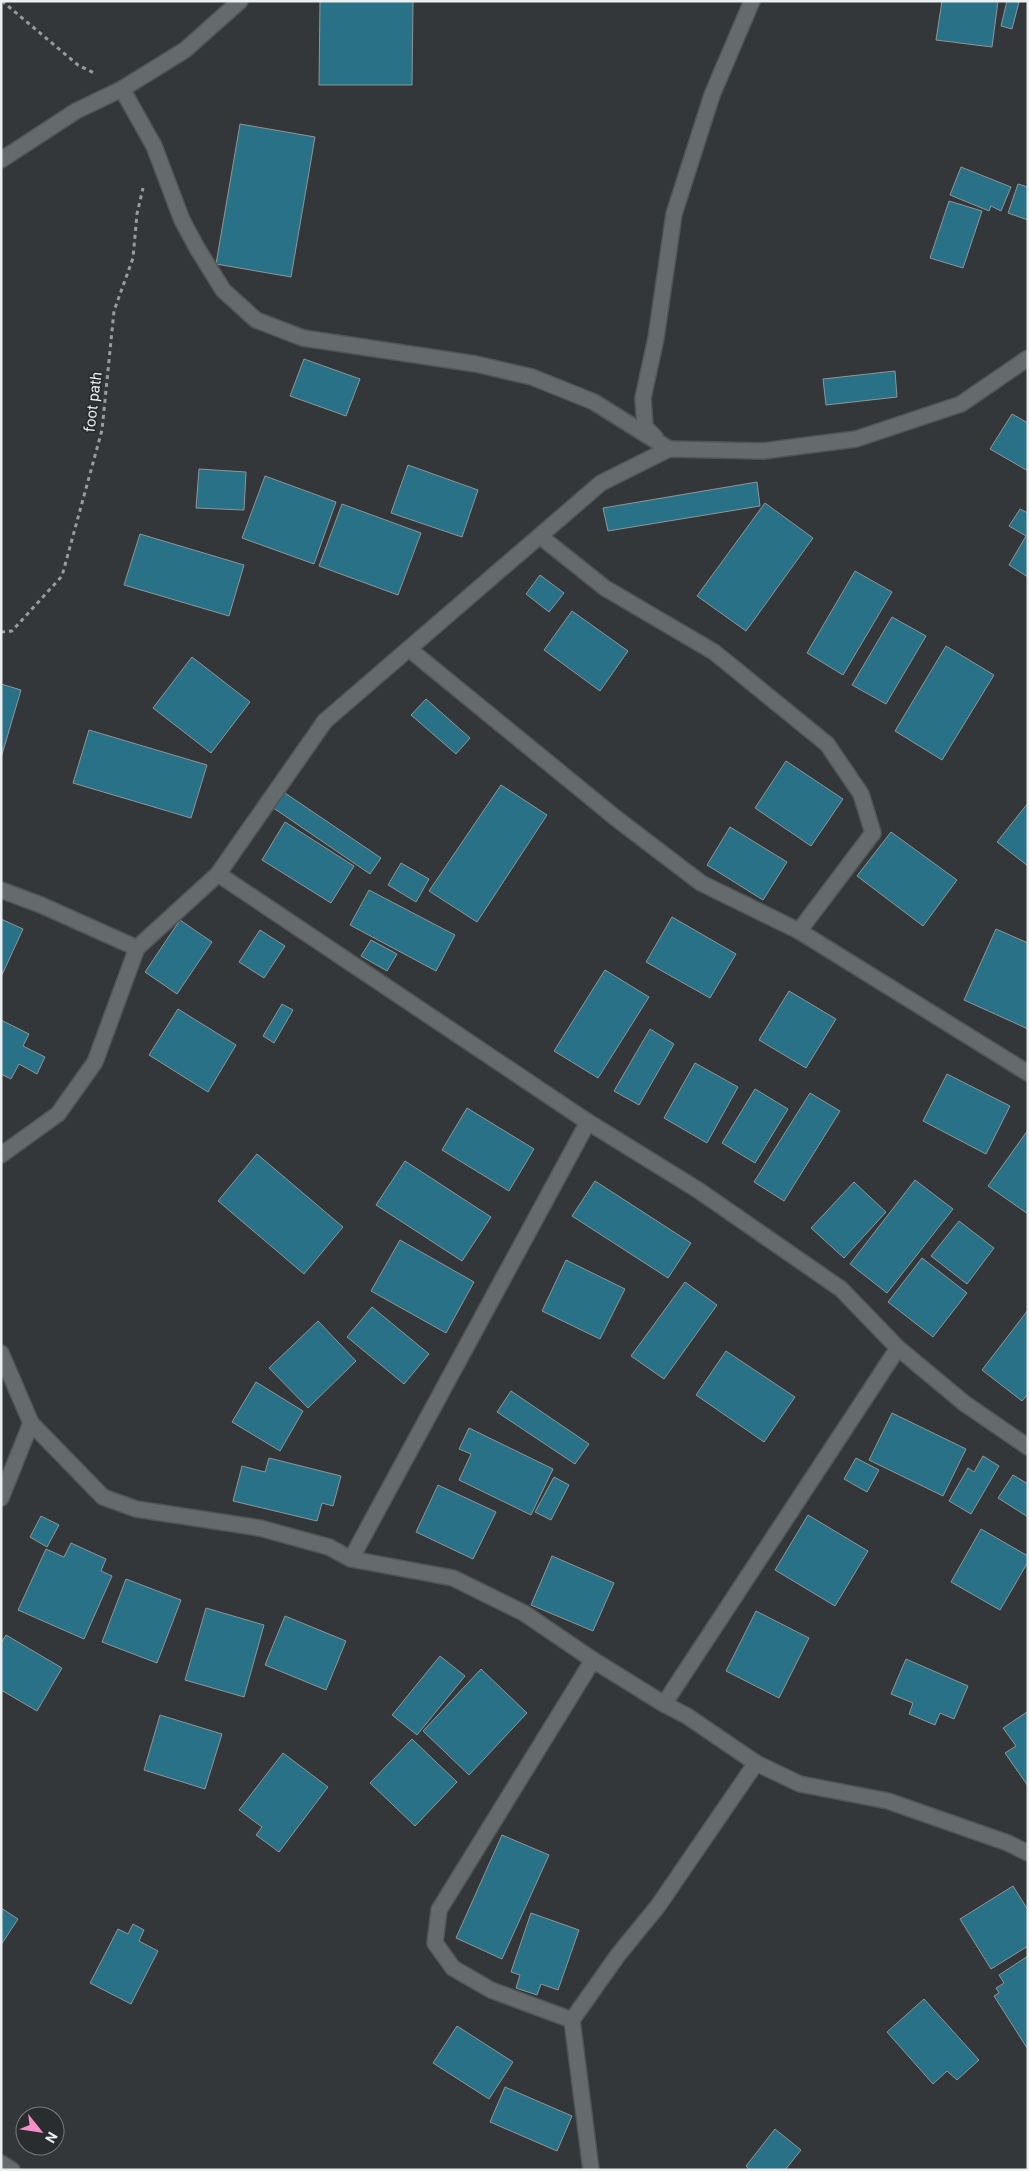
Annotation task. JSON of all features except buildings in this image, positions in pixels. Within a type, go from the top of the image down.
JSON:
[{"type":"street","points":[[1,160],[76,111],[122,89],[184,50],[240,1]]},
{"type":"street","points":[[669,450],[645,427],[642,398],[656,338],[674,214],[712,95],[752,1]]},
{"type":"street","points":[[122,89],[154,146],[182,220],[197,248],[224,290],[256,320],[303,338],[476,364],[532,377],[594,402],[669,450]]},
{"type":"street","points":[[1,1155],[58,1114],[95,1062],[137,948],[218,874],[325,721],[601,483],[669,450],[764,451],[856,439],[960,404],[1028,358]]},
{"type":"street","points":[[541,536],[604,588],[722,658],[827,744],[861,794],[873,833],[799,931]]},
{"type":"street","points":[[409,649],[617,819],[701,883],[799,931],[1028,1073]]},
{"type":"street","points":[[218,874],[588,1122],[698,1190],[841,1289],[898,1348],[964,1402],[1028,1447]]},
{"type":"street","points":[[1,890],[41,905],[137,948]]},
{"type":"street","points":[[350,1559],[588,1122]]},
{"type":"street","points":[[664,1704],[898,1348]]},
{"type":"street","points":[[1,1354],[32,1423],[103,1498],[136,1509],[260,1528],[329,1547],[350,1559],[453,1578],[524,1613],[593,1660],[687,1716],[756,1763],[800,1784],[888,1801],[1008,1843],[1028,1853]]},
{"type":"street","points":[[1,1498],[32,1423]]},
{"type":"street","points":[[572,2020],[491,1990],[453,1968],[435,1943],[440,1910],[593,1660]]},
{"type":"street","points":[[591,2170],[572,2020],[618,1955],[658,1906],[756,1763]]},
{"type":"street","points":[[1,2163],[12,2170]]},
{"type":"path","points":[[2,1],[78,65],[122,89]]},
{"type":"path","name":"foot path","points":[[1,632],[12,631],[62,576],[102,430],[114,311],[133,258],[137,214],[154,146]]}]
